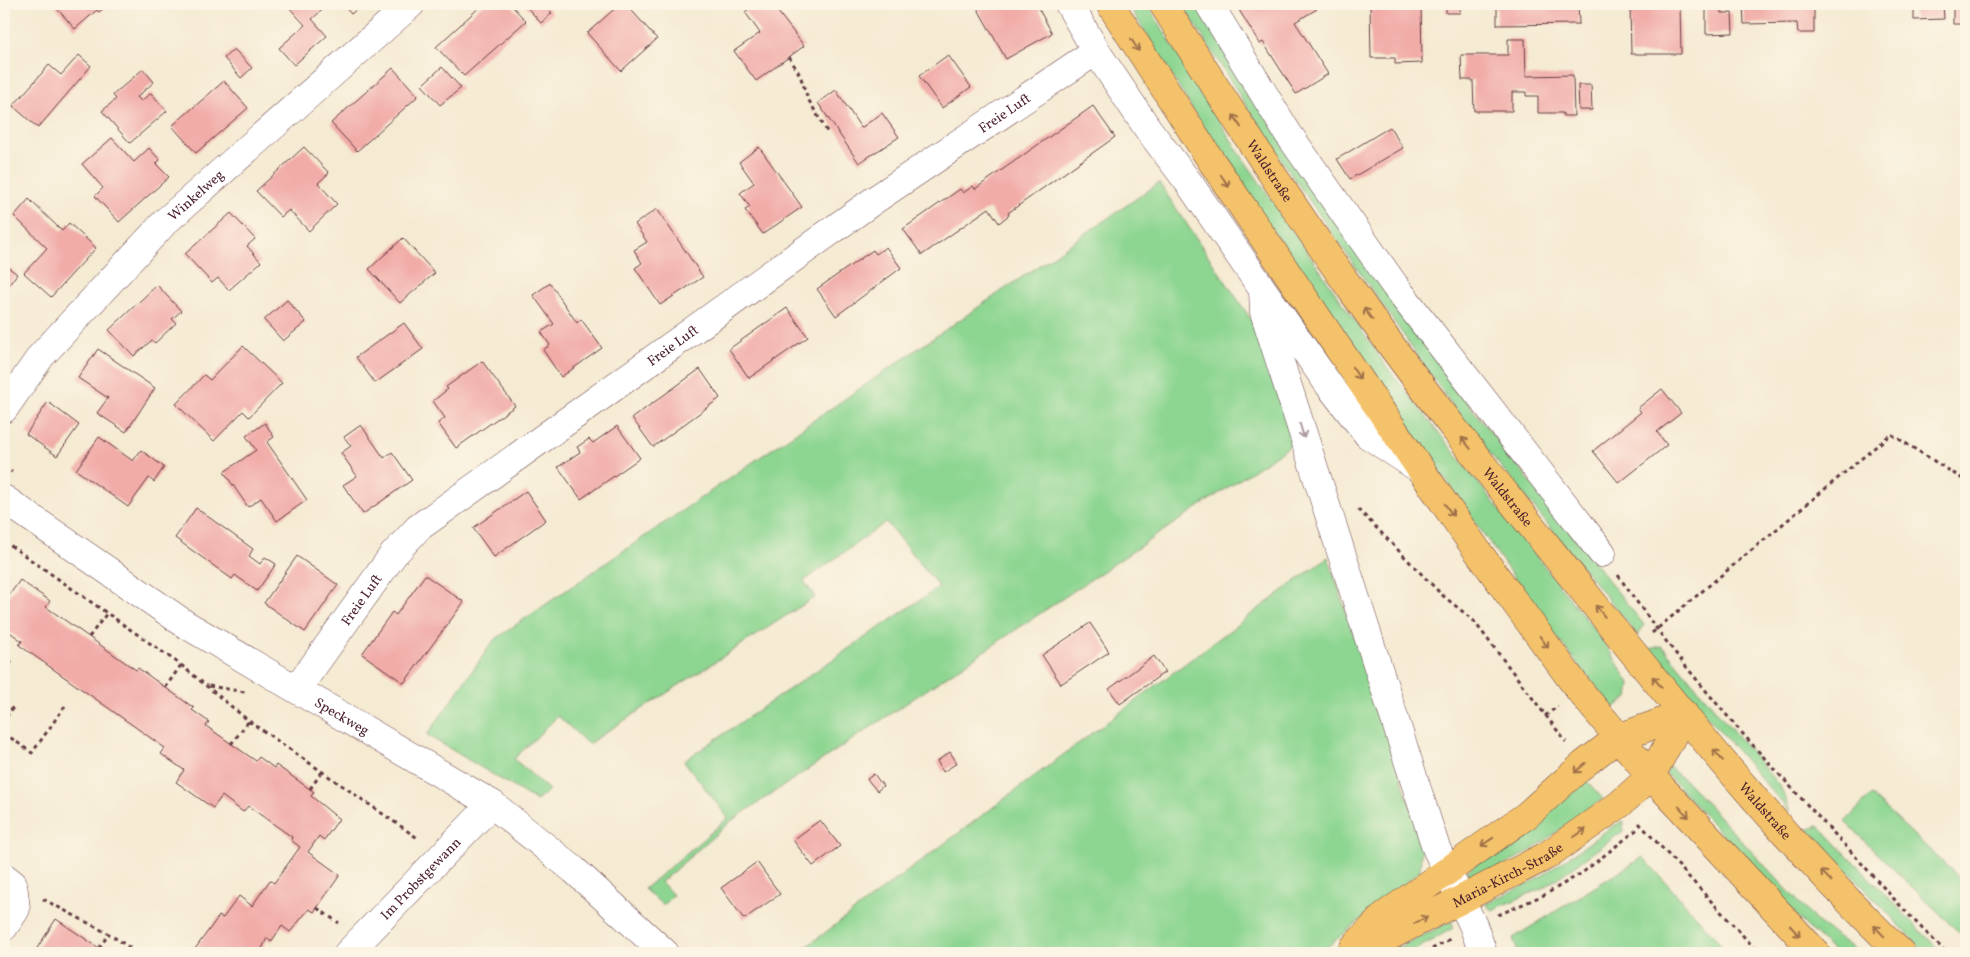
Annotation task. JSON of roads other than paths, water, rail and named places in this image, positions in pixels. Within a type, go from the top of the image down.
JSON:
[{"type":"main road","points":[[1110,4],[1212,162],[1422,470],[1567,674],[1651,776],[1816,953]]},
{"type":"main road","name":"Waldstraße","points":[[1163,4],[1252,145],[1360,303],[1451,424],[1684,714],[1796,845],[1901,953]]},
{"type":"main road","name":"Maria-Kirch-Straße","points":[[1350,953],[1385,914],[1527,815],[1584,764],[1618,738],[1684,714]]},
{"type":"main road","name":"Maria-Kirch-Straße","points":[[1350,953],[1462,900],[1546,856],[1620,804],[1651,776],[1684,714]]},
{"type":"street","name":"Winkelweg","points":[[4,409],[41,356],[165,222],[411,4]]},
{"type":"street","points":[[1068,4],[1096,51],[1329,385],[1368,435],[1422,470]]},
{"type":"street","points":[[1209,4],[1287,132],[1395,286],[1602,553]]},
{"type":"street","name":"Freie Luft","points":[[297,689],[392,555],[418,528],[873,202],[1096,51]]},
{"type":"street","points":[[1263,292],[1264,312],[1436,848],[1462,900],[1483,953]]},
{"type":"street","name":"Speckweg","points":[[4,499],[186,624],[492,804],[574,870],[666,953]]},
{"type":"street","name":"Im Probstgewann","points":[[348,953],[492,804]]},
{"type":"street","points":[[4,927],[16,909],[8,880]]}]
